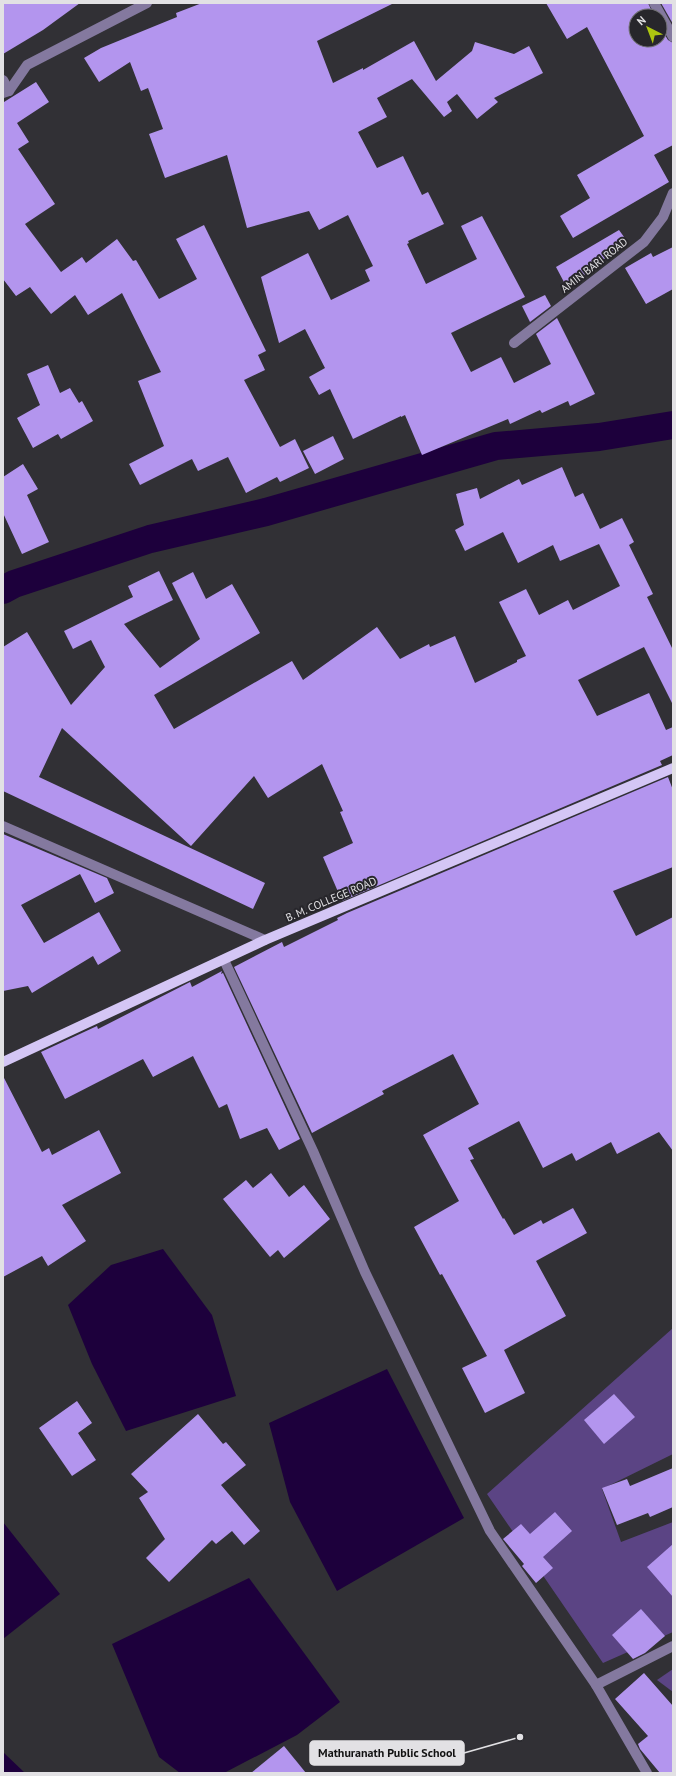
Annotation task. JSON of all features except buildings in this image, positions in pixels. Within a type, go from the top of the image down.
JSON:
[{"type":"main road","name":"B. M. COLLEGE ROAD","points":[[3,1062],[265,940],[673,768]]},
{"type":"street","points":[[6,92],[27,65],[147,3]]},
{"type":"street","points":[[654,3],[673,36]]},
{"type":"street","points":[[3,80],[6,92]]},
{"type":"street","name":"AMIN BARI ROAD","points":[[514,343],[644,242],[663,216],[673,192]]},
{"type":"street","points":[[3,826],[265,940]]},
{"type":"street","points":[[224,960],[313,1151],[365,1272],[490,1531],[596,1685],[647,1773]]},
{"type":"street","points":[[596,1685],[673,1646]]},
{"type":"shaded area","points":[[163,1249],[212,1315],[236,1396],[126,1431],[92,1364],[68,1305],[111,1265]]},
{"type":"shaded area","points":[[673,1328],[673,1454],[602,1489],[621,1542],[673,1522],[673,1632],[603,1663],[487,1494]]},
{"type":"shaded area","points":[[387,1369],[464,1518],[337,1591],[290,1502],[269,1423]]},
{"type":"shaded area","points":[[3,1522],[60,1594],[3,1639]]},
{"type":"shaded area","points":[[249,1578],[340,1702],[297,1735],[224,1773],[180,1773],[159,1757],[112,1644]]},
{"type":"shaded area","points":[[673,1669],[673,1692],[657,1680]]},
{"type":"shaded area","points":[[3,1752],[25,1773],[3,1773]]},
{"type":"waterway","points":[[3,590],[14,584],[150,539],[266,512],[496,446],[599,437],[673,425]]},
{"type":"place","name":"Mathuranath Public School","points":[[520,1737]]}]
